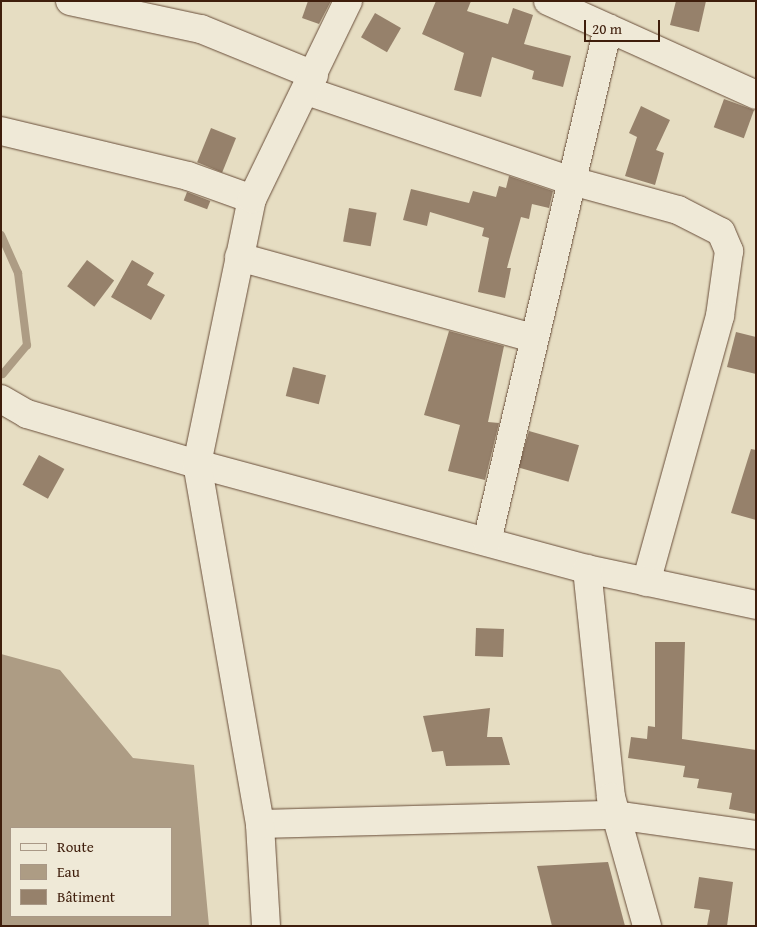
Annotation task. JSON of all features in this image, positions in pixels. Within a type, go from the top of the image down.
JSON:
[{"type":"street","points":[[70,1],[202,29],[311,83],[572,181],[706,222],[721,232],[729,251],[720,316],[646,582]]},
{"type":"street","points":[[266,926],[260,824],[197,464],[252,199],[311,83],[348,1]]},
{"type":"street","points":[[551,2],[756,95]]},
{"type":"street","points":[[487,541],[608,28]]},
{"type":"street","points":[[1,131],[188,176],[252,199]]},
{"type":"street","points":[[239,257],[534,338]]},
{"type":"street","points":[[1,399],[27,414],[197,464],[587,569],[756,605]]},
{"type":"street","points":[[587,569],[615,815],[647,926]]},
{"type":"street","points":[[260,824],[615,815],[756,835]]},
{"type":"water","points":[[1,654],[60,670],[133,758],[194,765],[209,926],[1,926]]},
{"type":"building","points":[[308,1],[331,1],[319,24],[302,18]]},
{"type":"building","points":[[436,1],[471,1],[467,11],[508,24],[513,8],[533,15],[524,44],[571,56],[563,87],[532,79],[534,71],[492,57],[481,97],[454,90],[464,53],[422,34]]},
{"type":"building","points":[[676,1],[706,1],[699,32],[670,25]]},
{"type":"building","points":[[375,13],[401,28],[387,52],[361,37]]},
{"type":"building","points":[[724,99],[754,110],[744,138],[714,127]]},
{"type":"building","points":[[641,106],[670,120],[656,150],[664,153],[655,185],[625,176],[637,137],[629,133]]},
{"type":"building","points":[[211,128],[236,138],[222,172],[197,162]]},
{"type":"building","points":[[509,176],[553,191],[549,208],[532,204],[529,219],[521,217],[507,268],[511,268],[505,298],[478,292],[489,238],[482,236],[484,228],[430,212],[427,226],[403,220],[411,189],[469,203],[473,191],[496,197],[499,186],[506,188]]},
{"type":"building","points":[[187,192],[210,201],[207,209],[184,200]]},
{"type":"building","points":[[349,208],[377,213],[371,246],[343,241]]},
{"type":"building","points":[[87,260],[114,280],[94,307],[67,286]]},
{"type":"building","points":[[132,260],[154,273],[147,285],[165,295],[151,320],[111,297]]},
{"type":"building","points":[[449,331],[504,346],[488,422],[499,423],[485,480],[448,471],[460,425],[424,415]]},
{"type":"building","points":[[736,332],[756,337],[756,374],[727,367]]},
{"type":"building","points":[[293,367],[326,375],[319,404],[286,396]]},
{"type":"building","points":[[529,431],[579,445],[569,482],[519,468]]},
{"type":"building","points":[[751,449],[756,450],[756,520],[731,513]]},
{"type":"building","points":[[39,455],[64,469],[48,499],[23,485]]},
{"type":"building","points":[[476,628],[504,629],[503,657],[475,656]]},
{"type":"building","points":[[655,642],[685,642],[682,739],[756,750],[756,814],[729,809],[732,793],[697,788],[699,779],[683,777],[685,766],[628,758],[631,737],[647,739],[648,726],[655,727]]},
{"type":"building","points":[[490,708],[487,737],[502,737],[510,765],[446,766],[443,751],[432,752],[423,716]]},
{"type":"building","points":[[608,862],[625,926],[552,926],[537,866]]},
{"type":"building","points":[[699,877],[733,882],[727,926],[707,926],[710,910],[694,908]]},
{"type":"waterway","points":[[1,235],[18,273],[27,345],[3,374]]}]
